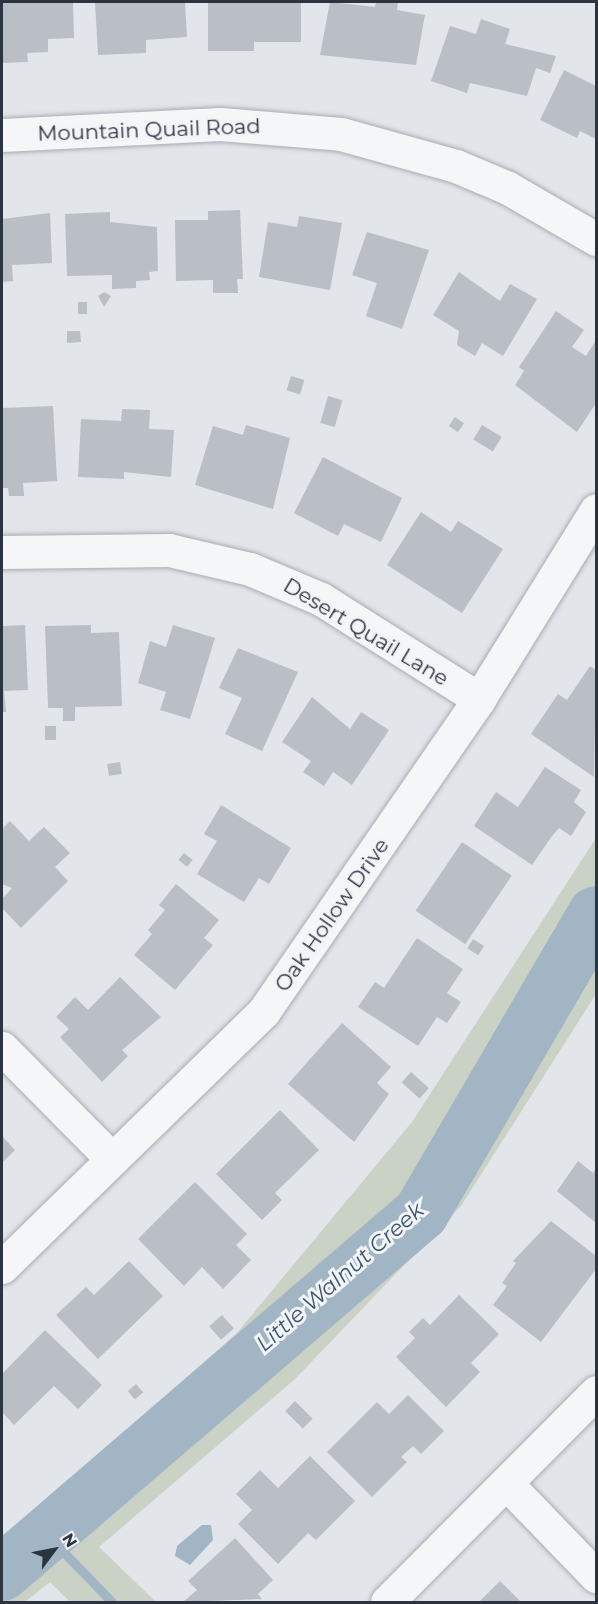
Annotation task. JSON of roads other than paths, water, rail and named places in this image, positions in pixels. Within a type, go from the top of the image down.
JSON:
[{"type":"street","name":"Mountain Quail Road","points":[[2,135],[220,124],[341,134],[456,166],[508,188],[597,239]]},
{"type":"street","name":"Oak Hollow Drive","points":[[2,1267],[264,1011],[479,699],[597,510]]},
{"type":"street","name":"Desert Quail Lane","points":[[2,552],[169,550],[250,568],[321,600],[479,699]]},
{"type":"street","points":[[2,1048],[112,1159]]},
{"type":"street","points":[[387,1602],[508,1485],[597,1392]]},
{"type":"street","points":[[508,1485],[597,1576]]},
{"type":"water","points":[[202,1525],[211,1525],[213,1540],[190,1565],[175,1556],[177,1546]]},
{"type":"waterway","name":"Little Walnut Creek","points":[[2,1573],[421,1213],[596,914]]},
{"type":"waterway","points":[[46,1534],[112,1602]]}]
